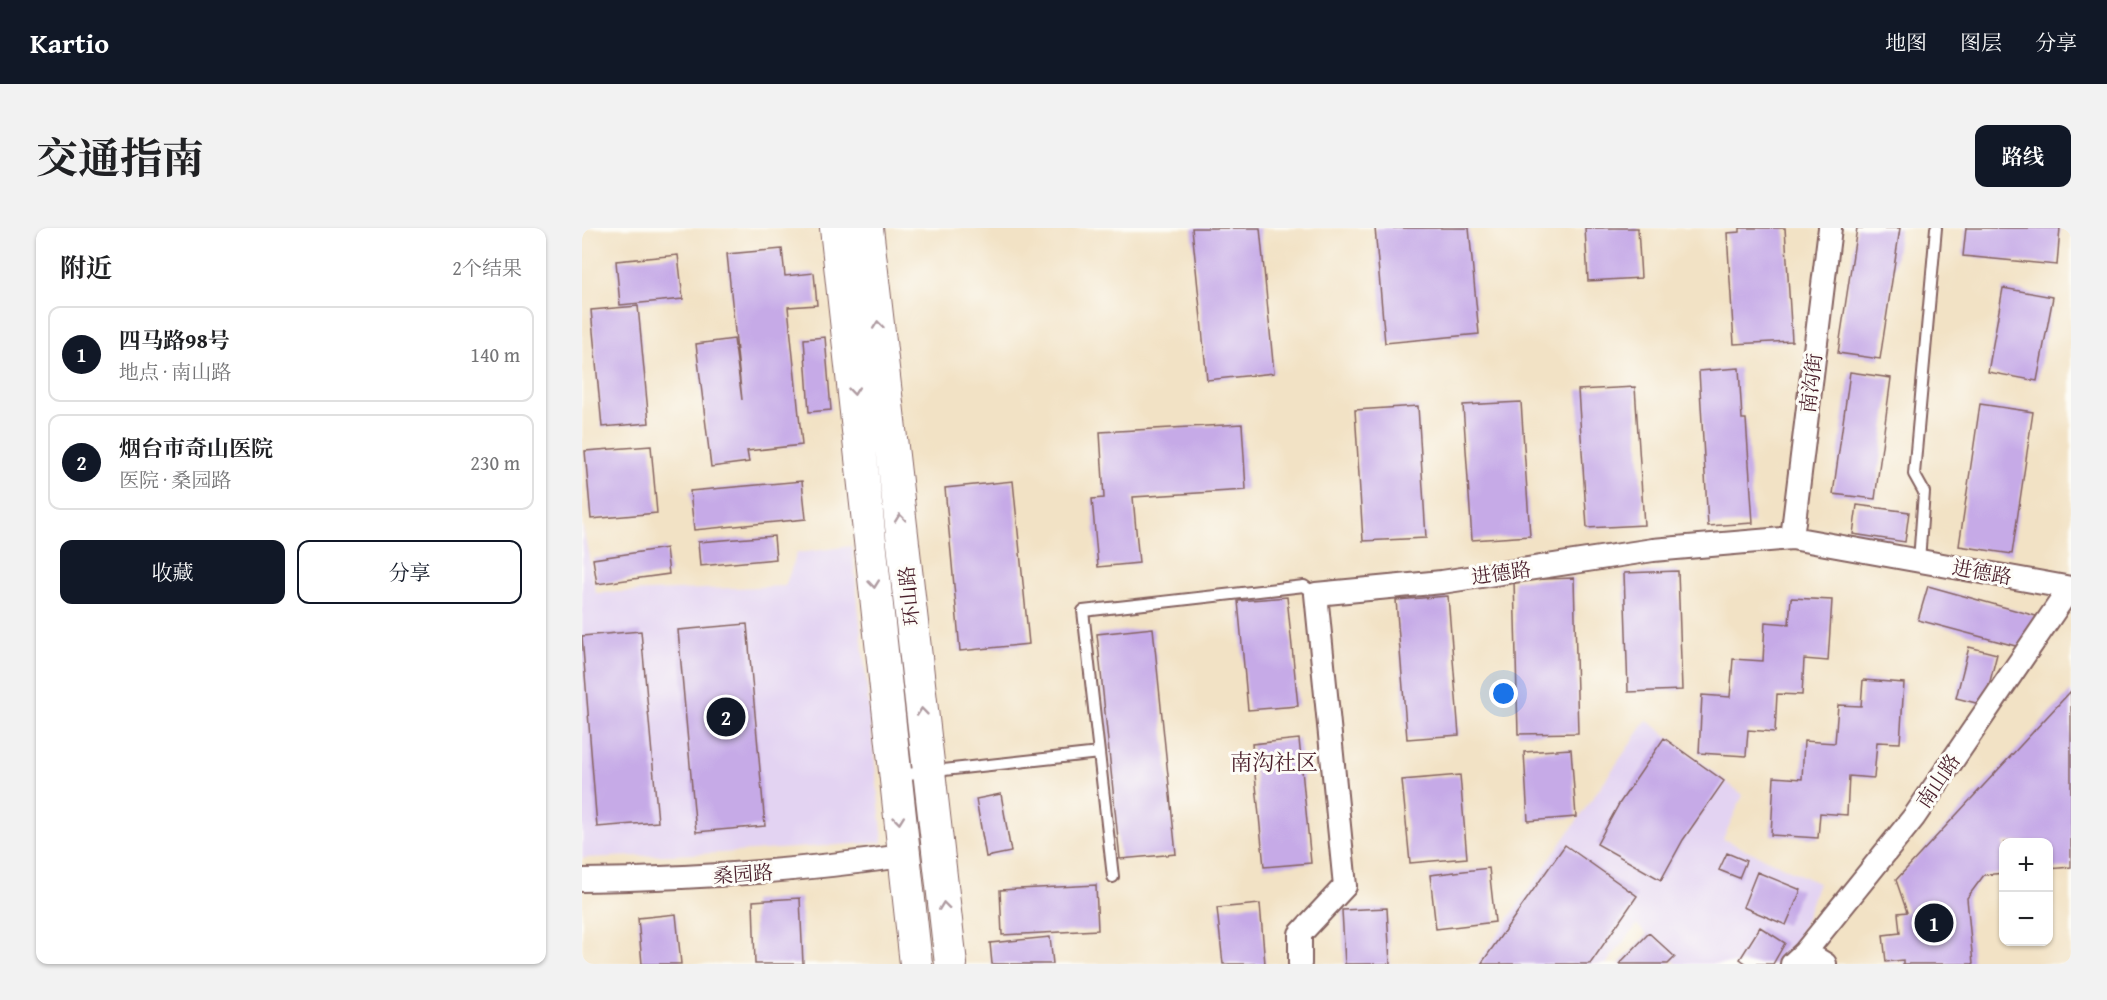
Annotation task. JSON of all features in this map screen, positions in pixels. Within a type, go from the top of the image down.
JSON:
[{"type":"main road","name":"环山路","points":[[836,228],[916,964]]},
{"type":"main road","name":"环山路","points":[[867,228],[951,964]]},
{"type":"street","name":"南沟街","points":[[1792,538],[1830,228]]},
{"type":"street","name":"进德路","points":[[1316,594],[1442,582],[1653,550],[1792,538],[2070,588]]},
{"type":"street","name":"南山路","points":[[1798,958],[1914,817],[2070,588]]},
{"type":"street","points":[[1300,964],[1300,934],[1346,886],[1316,594]]},
{"type":"street","name":"桑园路","points":[[582,880],[669,879],[817,868],[903,856]]},
{"type":"street","points":[[1798,958],[1825,964]]},
{"type":"lane","points":[[1919,561],[1924,492],[1914,474],[1936,228]]},
{"type":"lane","points":[[1113,876],[1083,611],[1304,586],[1316,594]]},
{"type":"lane","points":[[895,775],[1099,753]]},
{"type":"shaded area","points":[[582,523],[596,593],[785,586],[797,553],[852,546],[883,842],[721,853],[582,858]]},
{"type":"shaded area","points":[[1647,720],[1743,795],[1723,839],[1818,883],[1796,946],[1778,964],[1677,964],[1637,925],[1606,964],[1477,964]]},
{"type":"building","points":[[1192,228],[1260,228],[1274,373],[1207,380]]},
{"type":"building","points":[[1375,228],[1469,228],[1479,334],[1385,343]]},
{"type":"building","points":[[1585,228],[1638,228],[1641,278],[1588,281]]},
{"type":"building","points":[[1740,228],[1785,228],[1792,341],[1734,344],[1727,233],[1740,232]]},
{"type":"building","points":[[1857,228],[1900,228],[1880,359],[1838,353]]},
{"type":"building","points":[[1966,228],[2060,228],[2057,265],[1963,256]]},
{"type":"building","points":[[782,249],[785,276],[814,273],[817,305],[788,307],[802,445],[747,451],[749,462],[711,467],[696,344],[734,339],[742,400],[727,254]]},
{"type":"building","points":[[678,255],[683,299],[620,305],[616,261]]},
{"type":"building","points":[[2003,288],[2053,297],[2037,381],[1988,372]]},
{"type":"building","points":[[638,306],[649,423],[602,427],[591,310]]},
{"type":"building","points":[[825,337],[831,410],[809,412],[804,339]]},
{"type":"building","points":[[1739,368],[1742,419],[1746,419],[1753,523],[1708,526],[1699,371]]},
{"type":"building","points":[[1850,372],[1891,378],[1875,499],[1833,494]]},
{"type":"building","points":[[1635,387],[1644,525],[1587,528],[1578,390]]},
{"type":"building","points":[[1521,402],[1530,536],[1472,540],[1463,405]]},
{"type":"building","points":[[1980,404],[2033,412],[2012,554],[1959,546]]},
{"type":"building","points":[[1418,406],[1426,538],[1363,541],[1355,410]]},
{"type":"building","points":[[1242,424],[1246,490],[1133,497],[1139,563],[1098,567],[1092,499],[1104,498],[1100,432]]},
{"type":"building","points":[[651,446],[657,513],[591,519],[585,451]]},
{"type":"building","points":[[802,481],[806,519],[694,530],[690,491]]},
{"type":"building","points":[[1013,481],[1029,644],[960,651],[945,488]]},
{"type":"building","points":[[1857,505],[1909,512],[1905,542],[1853,534]]},
{"type":"building","points":[[774,536],[776,559],[700,566],[698,542]]},
{"type":"building","points":[[666,548],[669,574],[597,584],[593,559]]},
{"type":"building","points":[[1678,571],[1682,690],[1628,692],[1624,573]]},
{"type":"building","points":[[1574,578],[1578,733],[1518,734],[1514,580]]},
{"type":"building","points":[[1928,586],[2036,616],[2027,649],[1918,620]]},
{"type":"building","points":[[1448,596],[1459,735],[1407,739],[1396,600]]},
{"type":"building","points":[[1287,597],[1298,706],[1248,710],[1238,601]]},
{"type":"building","points":[[1791,598],[1832,600],[1828,661],[1804,659],[1802,695],[1777,694],[1775,732],[1748,730],[1746,756],[1699,753],[1702,695],[1730,697],[1733,659],[1763,661],[1765,622],[1789,624]]},
{"type":"building","points":[[747,624],[765,826],[696,832],[678,630]]},
{"type":"building","points":[[1153,628],[1176,854],[1120,859],[1097,634]]},
{"type":"building","points":[[641,631],[658,822],[597,827],[582,636]]},
{"type":"building","points":[[1969,647],[1997,654],[1984,705],[1956,698]]},
{"type":"building","points":[[1863,680],[1904,683],[1900,743],[1877,742],[1874,778],[1849,776],[1847,815],[1820,813],[1818,838],[1771,835],[1774,777],[1802,779],[1804,741],[1835,743],[1838,705],[1861,706]]},
{"type":"building","points":[[2071,691],[2071,867],[2053,869],[2053,838],[1999,838],[1999,874],[1984,875],[1967,898],[1973,964],[1903,964],[1903,960],[1886,962],[1883,935],[1900,933],[1898,913],[1907,912],[1896,880]]},
{"type":"building","points":[[1664,738],[1724,781],[1683,840],[1661,880],[1597,844],[1619,804]]},
{"type":"building","points":[[1299,739],[1311,863],[1264,867],[1252,744]]},
{"type":"building","points":[[1571,749],[1576,817],[1528,821],[1524,752]]},
{"type":"building","points":[[1460,775],[1467,858],[1410,863],[1402,780]]},
{"type":"building","points":[[1001,794],[1011,852],[986,857],[976,799]]},
{"type":"building","points":[[1565,845],[1637,896],[1590,964],[1481,964]]},
{"type":"building","points":[[1727,853],[1746,861],[1739,878],[1719,870]]},
{"type":"building","points":[[1489,868],[1495,922],[1436,929],[1430,875]]},
{"type":"building","points":[[1757,872],[1801,890],[1786,925],[1743,907]]},
{"type":"building","points":[[1096,885],[1098,930],[1002,935],[1000,890]]},
{"type":"building","points":[[800,898],[803,964],[755,964],[753,901]]},
{"type":"building","points":[[1260,904],[1265,964],[1223,964],[1217,908]]},
{"type":"building","points":[[1387,908],[1390,964],[1345,964],[1342,910]]},
{"type":"building","points":[[676,914],[681,964],[642,964],[638,918]]},
{"type":"building","points":[[1760,927],[1785,943],[1773,964],[1747,964],[1740,959]]},
{"type":"building","points":[[1649,933],[1675,957],[1668,964],[1619,964]]},
{"type":"building","points":[[1050,937],[1053,964],[992,964],[990,943]]},
{"type":"place","name":"烟台市奇山医院","points":[[726,717]]},
{"type":"place","name":"四马路98号","points":[[1934,923]]},
{"type":"district","name":"南沟社区","points":[[1274,762]]}]
